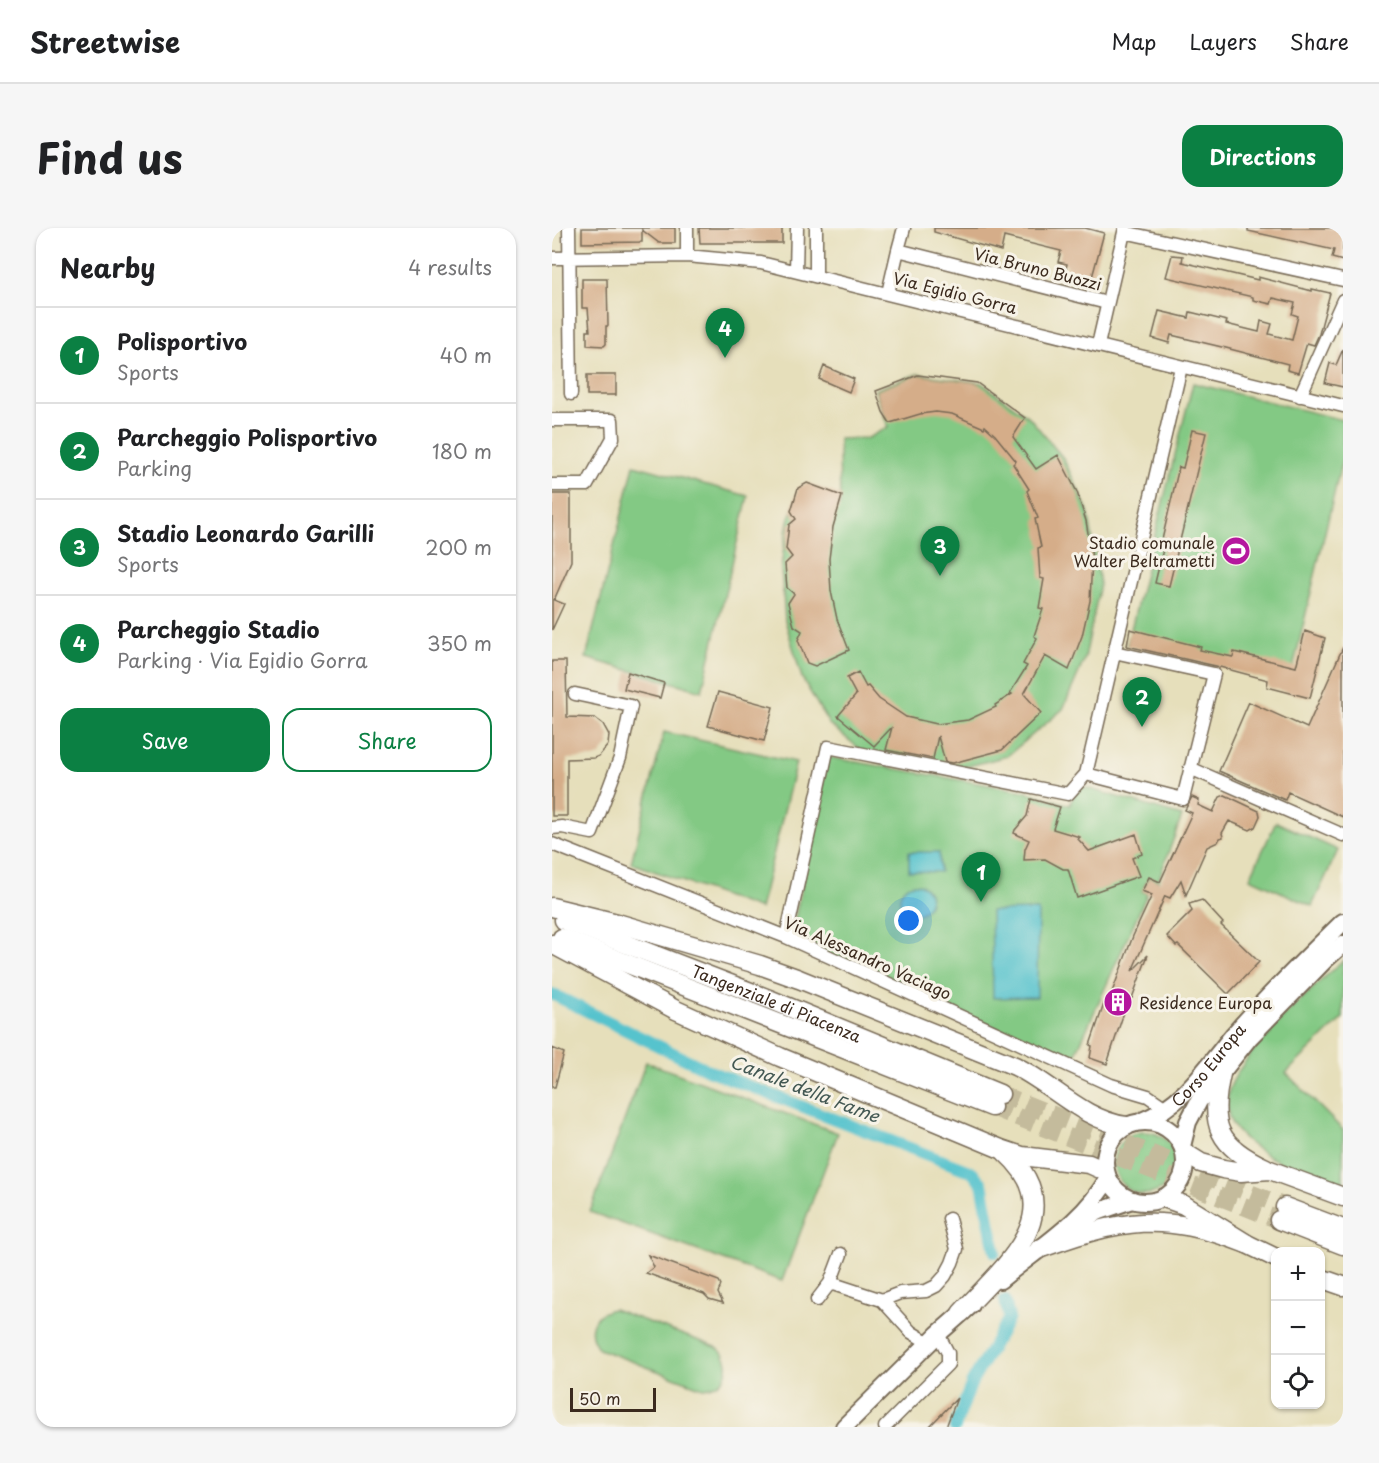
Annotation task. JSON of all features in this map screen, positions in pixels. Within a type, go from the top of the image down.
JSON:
[{"type":"highway","points":[[552,907],[704,948],[799,979],[1014,1066],[1029,1073],[1080,1108],[1104,1121],[1134,1123]]},
{"type":"highway","name":"Tangenziale di Piacenza","points":[[552,915],[780,1004],[996,1101],[552,934]]},
{"type":"highway","points":[[552,944],[676,1010],[780,1057],[1001,1149],[1022,1156],[1089,1164],[1107,1174]]},
{"type":"highway","points":[[1221,1074],[1215,1108],[1220,1130],[1232,1149],[1244,1158],[1270,1170],[1343,1197]]},
{"type":"highway","points":[[961,1313],[1022,1244],[1032,1222],[1034,1212],[1031,1188],[1022,1168],[1001,1149]]},
{"type":"highway","points":[[1183,1149],[1201,1162],[1223,1169],[1241,1172],[1270,1170]]},
{"type":"highway","points":[[1164,1198],[1184,1205],[1271,1256]]},
{"type":"highway","points":[[1343,1229],[1282,1213],[1343,1245]]},
{"type":"highway","points":[[1039,1249],[1096,1229],[1145,1222],[1165,1222],[1196,1227],[1247,1244]]},
{"type":"highway","points":[[1325,1280],[1343,1286]]},
{"type":"main road","name":"Corso Europa","points":[[1134,1123],[1167,1109],[1185,1093],[1234,1034],[1343,922]]},
{"type":"main road","name":"Corso Europa","points":[[1183,1149],[1188,1122],[1193,1112],[1221,1074],[1264,1021],[1343,945]]},
{"type":"main road","points":[[1134,1123],[1162,1125],[1177,1137],[1183,1149],[1185,1166],[1182,1178],[1175,1190],[1164,1198],[1143,1202],[1132,1200],[1114,1188],[1107,1174],[1105,1158],[1108,1145],[1116,1134],[1134,1123]]},
{"type":"main road","points":[[844,1427],[961,1313],[1067,1227],[1096,1196],[1107,1174]]},
{"type":"main road","points":[[1067,1227],[1100,1211],[1132,1200]]},
{"type":"street","points":[[569,228],[571,394]]},
{"type":"street","points":[[687,228],[687,256]]},
{"type":"street","points":[[796,271],[797,228]]},
{"type":"street","points":[[816,228],[816,275]]},
{"type":"street","points":[[888,293],[904,228]]},
{"type":"street","points":[[1124,230],[1343,280]]},
{"type":"street","name":"Via Bruno Buozzi","points":[[1098,345],[1124,230]]},
{"type":"street","name":"Via Bruno Buozzi","points":[[898,250],[1107,303]]},
{"type":"street","name":"Via Egidio Gorra","points":[[552,258],[687,256],[761,262],[1343,406]]},
{"type":"street","points":[[1300,396],[1343,300]]},
{"type":"street","points":[[786,937],[828,747],[1068,794],[1086,774],[1181,367]]},
{"type":"street","points":[[552,420],[612,420],[613,438],[587,485],[552,485]]},
{"type":"street","points":[[1086,774],[1183,799],[1214,674],[1114,652]]},
{"type":"street","points":[[552,828],[592,833],[620,758],[631,706],[575,694]]},
{"type":"street","points":[[1190,768],[1343,835]]},
{"type":"street","name":"Via Alessandro Vaciago","points":[[552,844],[786,937],[1111,1085],[1148,1095],[1167,1109]]},
{"type":"street","points":[[882,1300],[900,1293],[926,1291],[936,1286],[945,1276],[957,1249],[949,1219]]},
{"type":"street","points":[[817,1300],[830,1283],[841,1254]]},
{"type":"street","points":[[830,1283],[882,1300],[911,1332],[934,1338],[948,1353],[948,1364],[885,1427]]},
{"type":"green space","points":[[917,374],[981,383],[1030,418],[1063,458],[1088,511],[1100,584],[1085,658],[1063,709],[1007,756],[946,772],[875,761],[829,724],[802,678],[785,620],[781,567],[788,521],[798,494],[840,506],[839,439],[868,438],[888,427],[875,390]]},
{"type":"green space","name":"Stadio comunale Walter Beltrametti","points":[[1193,383],[1343,420],[1343,456],[1290,681],[1127,645]]},
{"type":"green space","points":[[634,465],[748,496],[702,691],[586,658]]},
{"type":"green space","points":[[664,732],[796,762],[760,909],[631,863]]},
{"type":"green space","points":[[828,757],[1023,791],[1070,805],[1077,785],[1182,816],[1158,881],[1149,877],[1142,891],[1147,894],[1072,1062],[791,938]]},
{"type":"green space","points":[[1276,822],[1338,850],[1312,906],[1250,878]]},
{"type":"green space","points":[[1343,960],[1343,1018],[1286,1073],[1343,1130],[1343,1185],[1294,1169],[1257,1149],[1232,1124],[1228,1105],[1231,1085],[1251,1053],[1281,1019]]},
{"type":"green space","points":[[646,1062],[838,1133],[782,1281],[590,1212]]},
{"type":"green space","points":[[1145,1132],[1167,1141],[1176,1163],[1167,1185],[1145,1194],[1123,1185],[1114,1163],[1123,1141]]},
{"type":"green space","points":[[613,1309],[716,1347],[726,1359],[727,1366],[723,1378],[712,1387],[703,1388],[599,1349],[592,1336],[592,1325],[600,1315]]},
{"type":"water","points":[[909,852],[939,852],[940,872],[909,871]]},
{"type":"water","points":[[915,884],[926,888],[930,899],[926,910],[915,914],[904,910],[900,899],[904,888]]},
{"type":"water","points":[[1038,910],[1037,997],[993,998],[991,911]]},
{"type":"building","points":[[582,228],[675,228],[675,243],[659,243],[642,230],[642,242],[582,243]]},
{"type":"building","points":[[699,228],[782,228],[782,243],[700,243]]},
{"type":"building","points":[[934,228],[1085,228],[1104,233],[1091,281],[1065,272],[1067,264],[1058,262],[1061,251],[1004,237],[1001,251],[934,232]]},
{"type":"building","points":[[1248,228],[1343,228],[1343,261],[1332,258],[1334,250],[1248,231]]},
{"type":"building","points":[[1172,255],[1183,256],[1182,262],[1258,280],[1258,277],[1312,291],[1312,289],[1330,293],[1319,334],[1314,345],[1307,343],[1298,373],[1287,370],[1288,364],[1226,348],[1171,335],[1169,343],[1152,338],[1159,311],[1189,318],[1190,312],[1259,332],[1261,321],[1272,324],[1269,334],[1292,340],[1298,316],[1292,314],[1295,303],[1273,298],[1271,304],[1253,300],[1253,297],[1166,277]]},
{"type":"building","points":[[582,279],[607,279],[608,326],[606,326],[604,346],[587,345],[587,331],[590,331],[588,308],[582,308]]},
{"type":"building","points":[[1343,349],[1343,387],[1325,383],[1330,363],[1336,365]]},
{"type":"building","points":[[824,366],[854,379],[849,392],[819,379]]},
{"type":"building","points":[[587,375],[616,375],[616,395],[587,395]]},
{"type":"building","points":[[918,375],[977,383],[1025,418],[1013,437],[1036,469],[1058,455],[1077,492],[1086,521],[1092,558],[1090,601],[1082,636],[1069,670],[1045,656],[1024,694],[1041,713],[1002,750],[953,763],[945,762],[938,736],[933,759],[886,750],[892,727],[874,746],[838,716],[856,695],[847,678],[858,672],[866,687],[868,686],[879,699],[906,717],[937,724],[968,720],[996,707],[995,705],[1012,694],[1010,693],[1027,666],[1023,664],[1037,638],[1034,636],[1043,609],[1039,608],[1044,579],[1040,578],[1038,548],[1041,547],[1035,519],[1038,518],[1027,491],[1029,489],[1013,464],[1016,461],[985,426],[984,428],[952,414],[936,412],[890,423],[883,412],[876,391]]},
{"type":"building","points":[[1192,430],[1206,433],[1169,586],[1155,583],[1164,545],[1161,544],[1179,467],[1183,468]]},
{"type":"building","points":[[807,483],[842,496],[833,527],[829,559],[831,591],[837,619],[849,650],[815,666],[807,663],[798,640],[802,631],[794,626],[788,603],[794,594],[787,588],[785,564],[792,557],[786,549],[789,525],[796,519],[791,511],[798,488]]},
{"type":"building","points":[[552,494],[571,494],[571,561],[554,600],[564,604],[552,630]]},
{"type":"building","points":[[1130,629],[1201,647],[1200,650],[1233,657],[1234,652],[1296,667],[1305,631],[1325,638],[1310,698],[1267,687],[1268,680],[1127,646]]},
{"type":"building","points":[[1343,647],[1343,817],[1288,792],[1285,800],[1219,771],[1249,702],[1307,728]]},
{"type":"building","points":[[552,661],[566,661],[567,717],[595,718],[603,724],[609,735],[608,745],[599,756],[567,759],[567,816],[552,816]]},
{"type":"building","points":[[628,672],[664,683],[660,698],[624,689]]},
{"type":"building","points":[[718,692],[773,707],[764,741],[708,726]]},
{"type":"building","points":[[1225,795],[1259,811],[1260,816],[1255,827],[1250,830],[1229,821],[1222,833],[1223,837],[1207,847],[1186,895],[1181,880],[1170,898],[1165,896],[1132,971],[1148,955],[1132,998],[1129,997],[1107,1064],[1090,1058],[1092,1046],[1090,1045],[1104,1004],[1108,1003],[1133,936],[1152,895],[1142,891],[1149,877],[1160,882],[1192,813],[1185,810],[1192,797],[1199,800],[1198,805],[1213,812],[1220,797]]},
{"type":"building","points":[[1031,799],[1060,807],[1053,829],[1080,837],[1078,839],[1089,851],[1136,834],[1142,854],[1132,858],[1139,876],[1077,898],[1068,869],[1063,869],[1045,859],[1024,860],[1029,840],[1014,833],[1027,816]]},
{"type":"building","points":[[1202,900],[1223,923],[1221,925],[1259,962],[1228,994],[1167,936],[1192,911],[1189,904]]},
{"type":"building","points":[[552,1048],[564,1053],[555,1087],[552,1087]]},
{"type":"building","points":[[648,1255],[719,1281],[721,1285],[718,1293],[723,1303],[646,1273],[654,1267]]},
{"type":"building","points":[[957,1398],[946,1427],[929,1427]]},
{"type":"waterway","name":"Canale della Fame","points":[[552,994],[710,1071],[972,1172],[982,1183],[995,1252]]},
{"type":"waterway","points":[[955,1427],[972,1382],[1009,1318],[1005,1300]]},
{"type":"tunnel","points":[[1000,1094],[1285,1207]]},
{"type":"tunnel","points":[[992,1107],[1279,1220]]},
{"type":"place","name":"Parcheggio Stadio","points":[[725,358]]},
{"type":"place","name":"Stadio comunale Walter Beltrametti","points":[[1236,551]]},
{"type":"place","name":"Stadio Leonardo Garilli","points":[[940,576]]},
{"type":"place","name":"Parcheggio Polisportivo","points":[[1142,727]]},
{"type":"place","name":"Polisportivo","points":[[981,902]]},
{"type":"place","name":"Residence Europa","points":[[1118,1002]]}]
